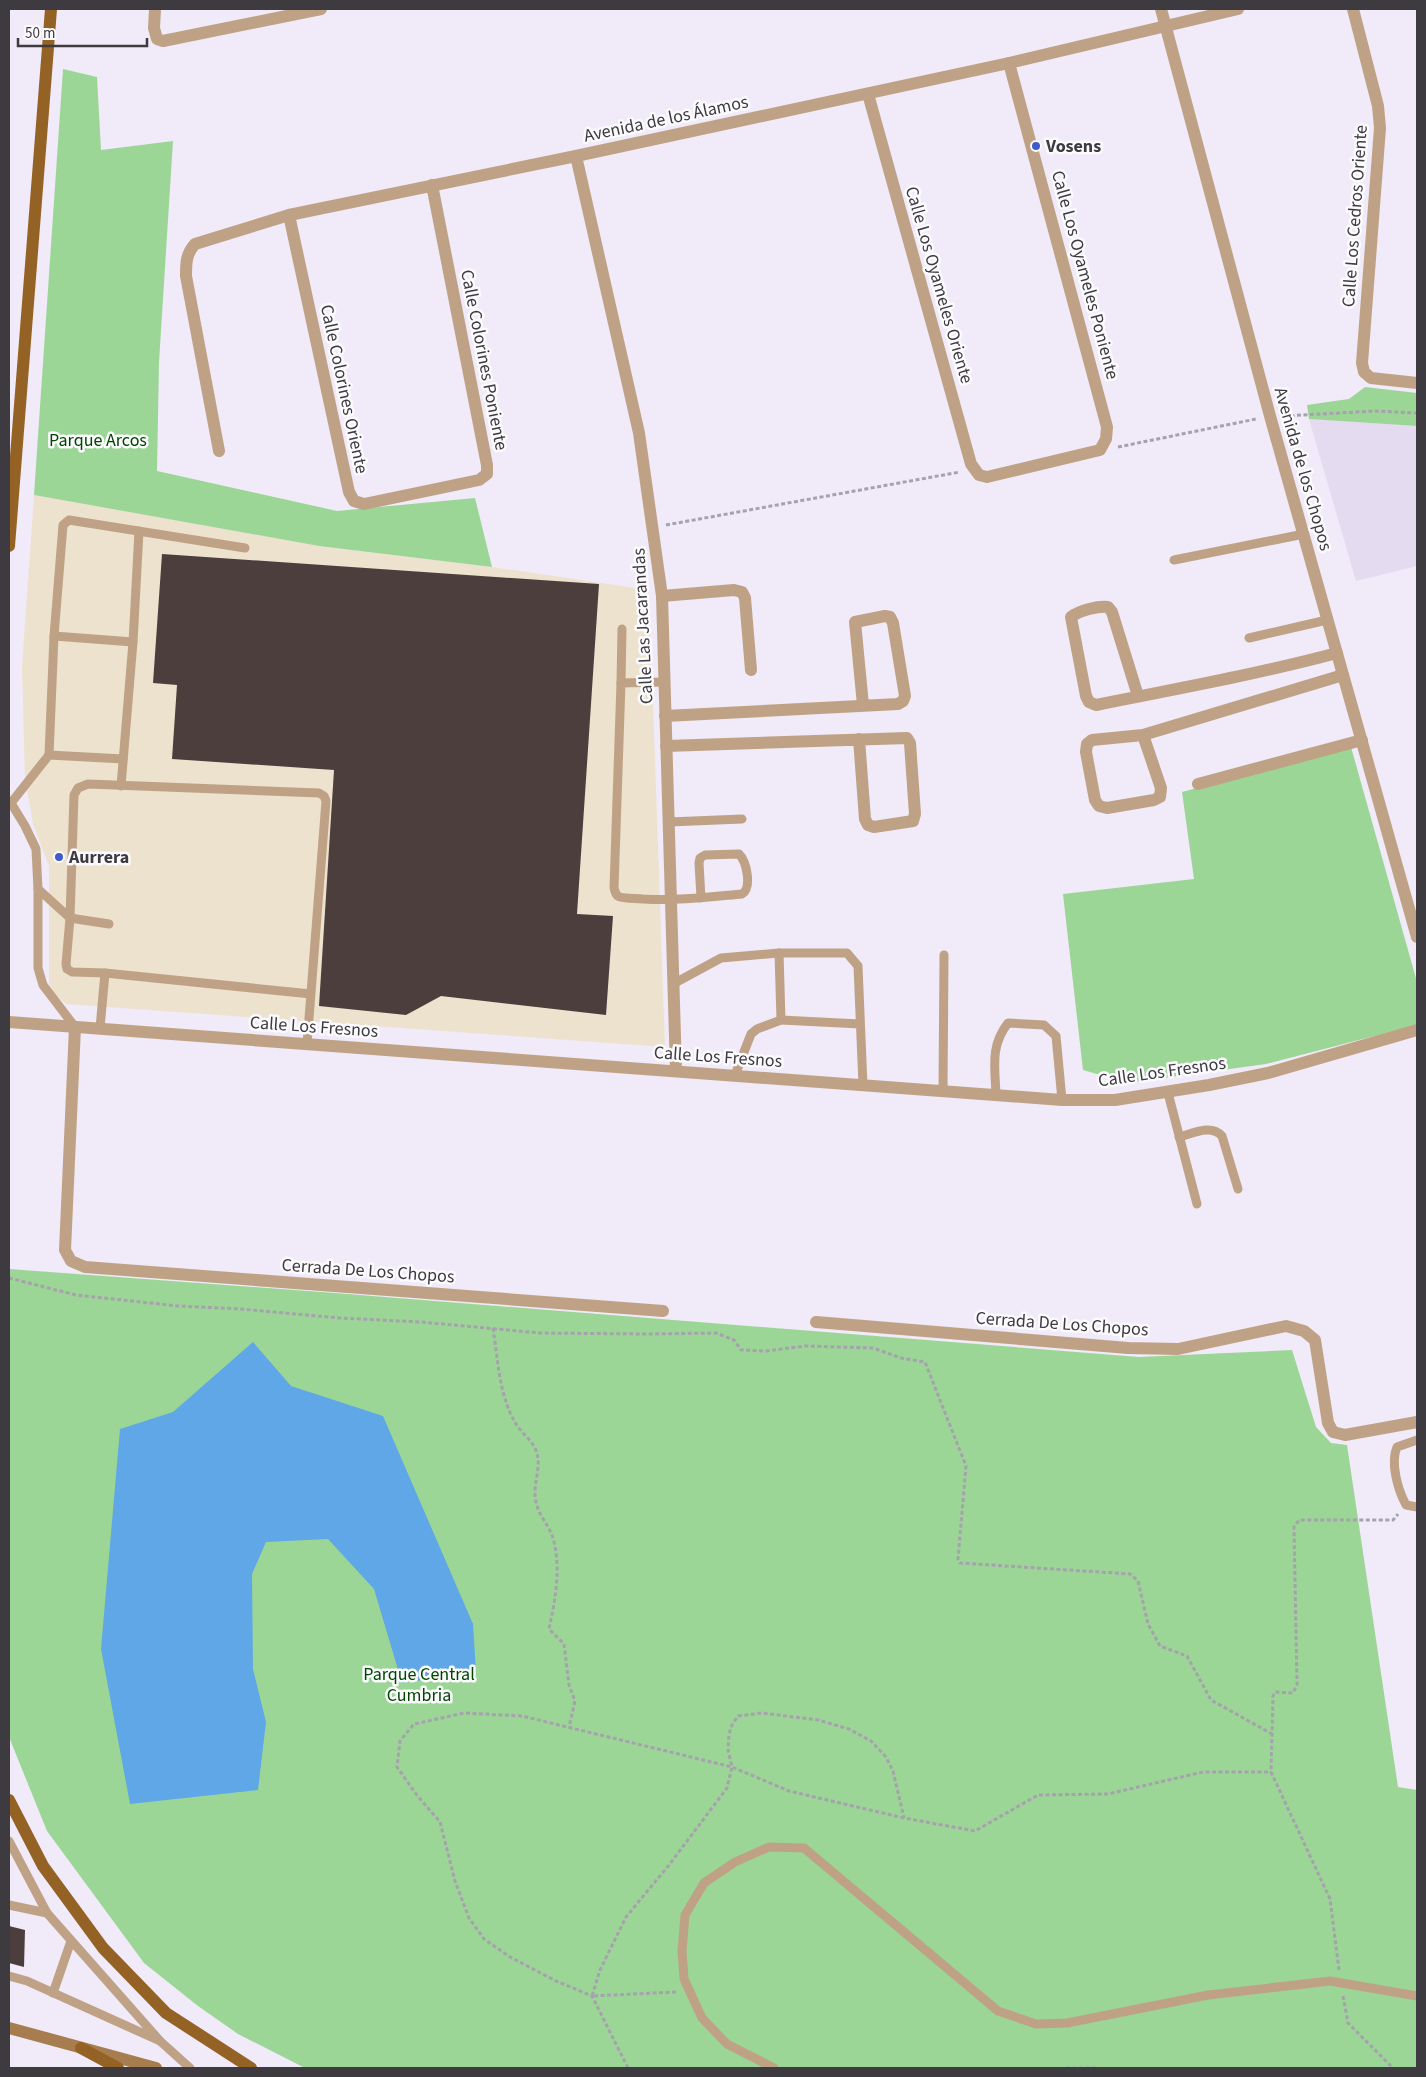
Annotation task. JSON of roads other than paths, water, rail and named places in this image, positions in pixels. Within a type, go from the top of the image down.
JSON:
[{"type":"main road","points":[[9,546],[51,9]]},
{"type":"main road","points":[[9,1800],[43,1866],[103,1948],[166,2013],[251,2068]]},
{"type":"main road","points":[[9,2028],[156,2068]]},
{"type":"main road","points":[[81,2048],[118,2068]]},
{"type":"street","points":[[155,9],[155,34],[157,39],[162,41],[321,9]]},
{"type":"street","name":"Avenida de los Chopos","points":[[1160,9],[1270,416],[1417,937]]},
{"type":"street","points":[[1164,27],[1238,9]]},
{"type":"street","name":"Calle Los Cedros Oriente","points":[[1354,9],[1378,106],[1380,128],[1362,363],[1364,372],[1371,378],[1417,383]]},
{"type":"street","name":"Avenida de los Álamos","points":[[219,451],[186,276],[186,261],[189,251],[195,244],[289,216],[868,94],[1164,27]]},
{"type":"street","name":"Calle Los Oyameles Poniente","points":[[972,467],[978,475],[987,477],[1100,450],[1106,439],[1107,427],[1009,63]]},
{"type":"street","name":"Calle Los Oyameles Oriente","points":[[868,94],[972,467]]},
{"type":"street","name":"Calle Las Jacarandas","points":[[576,156],[639,433],[654,528],[662,596],[676,1071]]},
{"type":"street","name":"Calle Colorines Poniente","points":[[420,492],[479,480],[487,474],[487,465],[432,185]]},
{"type":"street","name":"Calle Colorines Oriente","points":[[289,216],[348,492],[354,501],[364,504],[420,492]]},
{"type":"street","points":[[662,596],[734,590],[742,592],[745,598],[751,670]]},
{"type":"street","points":[[1138,696],[1112,612],[1108,607],[1103,607],[1076,613],[1071,617],[1086,696],[1089,702],[1096,704],[1138,696],[1305,662],[1337,653]]},
{"type":"street","points":[[665,716],[898,704],[904,696],[893,623],[890,617],[885,616],[855,622],[854,628],[864,705]]},
{"type":"street","points":[[1143,735],[1161,788],[1160,797],[1154,800],[1106,808],[1099,806],[1095,800],[1086,752],[1087,744],[1092,740],[1143,735],[1343,675]]},
{"type":"street","points":[[666,746],[859,739],[907,738],[910,743],[915,814],[913,821],[874,827],[868,825],[865,819],[859,739]]},
{"type":"street","points":[[1198,784],[1362,740]]},
{"type":"street","name":"Calle Los Fresnos","points":[[9,1022],[1062,1100],[1115,1100],[1168,1093],[1268,1073],[1417,1030]]},
{"type":"street","name":"Cerrada De Los Chopos","points":[[76,1027],[65,1250],[71,1261],[85,1266],[663,1311]]},
{"type":"street","name":"Cerrada De Los Chopos","points":[[816,1322],[1128,1348],[1178,1349],[1286,1326],[1304,1331],[1314,1340],[1328,1423],[1333,1432],[1345,1435],[1417,1422]]},
{"type":"lane","points":[[76,1027],[43,985],[40,977],[38,968],[36,849],[25,826],[10,803],[49,756],[54,636],[63,525],[69,520],[245,548]]},
{"type":"lane","points":[[121,786],[133,642],[139,531]]},
{"type":"lane","points":[[1174,560],[1304,534]]},
{"type":"lane","points":[[1248,638],[1327,620]]},
{"type":"lane","points":[[622,629],[615,894],[619,897],[671,900],[701,898],[742,894],[746,892],[748,886],[744,859],[740,854],[705,855],[700,858],[701,898]]},
{"type":"lane","points":[[54,636],[133,642]]},
{"type":"lane","points":[[621,683],[664,682]]},
{"type":"lane","points":[[49,756],[123,759]]},
{"type":"lane","points":[[307,1044],[311,994],[326,801],[324,796],[319,793],[88,784],[78,788],[74,795],[67,970],[72,972],[105,973],[311,994]]},
{"type":"lane","points":[[669,822],[742,820]]},
{"type":"lane","points":[[38,889],[70,918],[109,924]]},
{"type":"lane","points":[[673,984],[721,958],[778,953],[847,952],[858,966],[863,1085]]},
{"type":"lane","points":[[778,953],[781,1020]]},
{"type":"lane","points":[[942,1091],[944,955]]},
{"type":"lane","points":[[100,1028],[105,973]]},
{"type":"lane","points":[[735,1076],[751,1034],[757,1029],[781,1020],[860,1024]]},
{"type":"lane","points":[[996,1095],[996,1044],[1001,1033],[1008,1024],[1044,1025],[1056,1036],[1062,1100]]},
{"type":"lane","points":[[1168,1093],[1197,1204]]},
{"type":"lane","points":[[1179,1136],[1210,1129],[1217,1131],[1222,1136],[1238,1189]]},
{"type":"lane","points":[[1417,1440],[1397,1447],[1394,1455],[1400,1495],[1406,1505],[1417,1507]]},
{"type":"lane","points":[[9,1841],[47,1913],[160,2041],[190,2068]]},
{"type":"lane","points":[[774,2068],[727,2044],[702,2018],[684,1979],[682,1951],[684,1915],[704,1883],[735,1862],[769,1847],[804,1848],[998,2011],[1036,2024],[1067,2023],[1208,1995],[1330,1982],[1417,1996]]},
{"type":"lane","points":[[9,1905],[47,1913]]},
{"type":"lane","points":[[53,1993],[71,1941]]},
{"type":"lane","points":[[9,1976],[27,1981],[160,2041]]},
{"type":"water","points":[[253,1342],[291,1386],[383,1416],[473,1624],[476,1672],[402,1683],[374,1589],[328,1539],[266,1542],[252,1574],[253,1669],[266,1722],[258,1790],[130,1804],[101,1649],[120,1429],[173,1412]]},
{"type":"place","name":"Vosens","points":[[1036,146]]},
{"type":"place","name":"Aurrera","points":[[59,857]]},
{"type":"park label","name":"Parque Arcos","points":[[98,440]]},
{"type":"park label","name":"Parque Central Cumbria","points":[[419,1684]]}]
